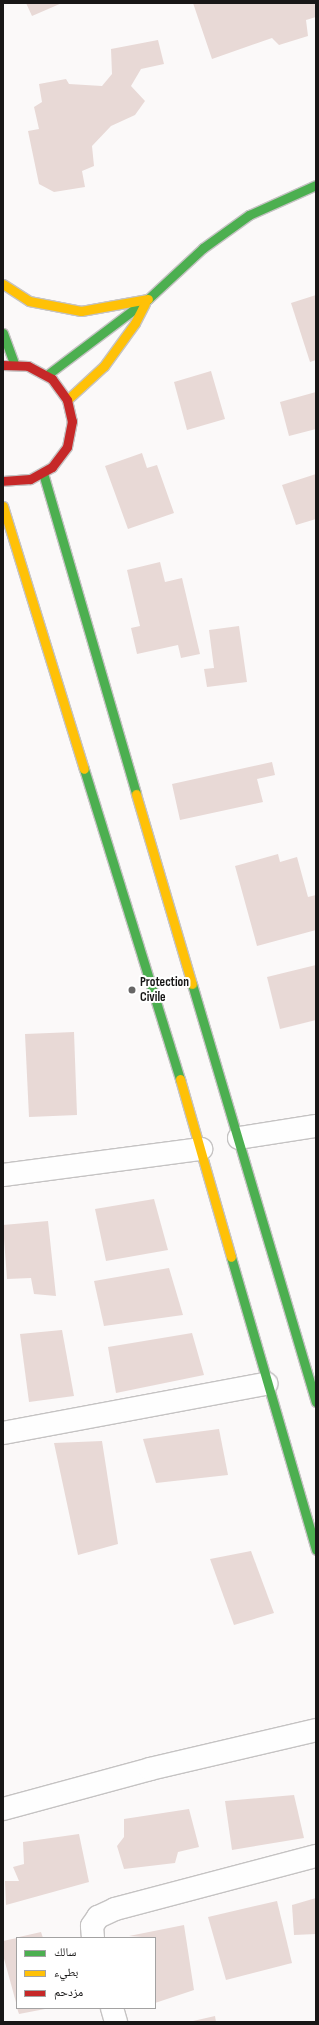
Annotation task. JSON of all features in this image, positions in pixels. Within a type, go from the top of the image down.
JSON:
[{"type":"main road","points":[[47,375],[148,299],[203,248],[249,215],[316,185]]},
{"type":"main road","points":[[3,284],[29,301],[81,311],[148,299]]},
{"type":"main road","points":[[67,400],[112,356],[148,299]]},
{"type":"main road","points":[[3,334],[14,364]]},
{"type":"main road","points":[[3,365],[14,364],[47,375],[67,400],[72,421],[69,442],[60,460],[43,473],[23,481],[3,481]]},
{"type":"main road","points":[[43,473],[58,532],[239,1138],[316,1402]]},
{"type":"main road","points":[[3,506],[201,1149],[266,1384],[316,1550]]},
{"type":"street","points":[[239,1138],[316,1126]]},
{"type":"street","points":[[3,1175],[201,1149]]},
{"type":"street","points":[[3,1433],[266,1384]]},
{"type":"street","points":[[3,1809],[150,1769],[316,1730]]},
{"type":"street","points":[[93,1937],[92,1926],[98,1917],[115,1909],[316,1856]]},
{"type":"street","points":[[112,2009],[116,2022]]},
{"type":"building","points":[[26,3],[62,3],[32,16]]},
{"type":"building","points":[[193,3],[316,3],[316,17],[306,20],[308,36],[279,45],[272,38],[212,59]]},
{"type":"building","points":[[158,40],[164,64],[141,69],[131,86],[145,101],[135,115],[111,126],[92,146],[94,166],[82,171],[85,187],[54,192],[39,184],[28,131],[39,129],[34,107],[42,102],[39,84],[66,79],[69,84],[102,86],[112,74],[111,49]]},
{"type":"building","points":[[316,295],[316,360],[310,362],[291,303]]},
{"type":"building","points":[[211,371],[225,419],[187,430],[174,382]]},
{"type":"building","points":[[316,392],[316,429],[289,436],[280,402]]},
{"type":"building","points":[[142,453],[147,468],[157,465],[174,513],[128,529],[105,466]]},
{"type":"building","points":[[316,474],[316,519],[296,525],[282,485]]},
{"type":"building","points":[[160,562],[165,582],[182,578],[200,654],[181,658],[178,645],[137,654],[131,628],[140,626],[127,570]]},
{"type":"building","points":[[239,626],[247,682],[207,687],[204,669],[214,668],[209,630]]},
{"type":"building","points":[[272,762],[275,775],[257,779],[263,802],[180,820],[172,784]]},
{"type":"building","points":[[278,854],[280,862],[297,857],[308,897],[316,895],[316,930],[257,946],[235,866]]},
{"type":"building","points":[[316,965],[316,1020],[280,1029],[267,977]]},
{"type":"building","points":[[74,1032],[77,1115],[29,1117],[25,1034]]},
{"type":"building","points":[[154,1199],[168,1250],[106,1261],[95,1209]]},
{"type":"building","points":[[48,1221],[56,1296],[34,1294],[31,1278],[7,1279],[3,1225]]},
{"type":"building","points":[[169,1268],[183,1315],[104,1326],[94,1281]]},
{"type":"building","points":[[62,1330],[74,1396],[29,1402],[20,1334]]},
{"type":"building","points":[[192,1333],[204,1375],[116,1393],[108,1347]]},
{"type":"building","points":[[219,1429],[228,1475],[156,1483],[143,1439]]},
{"type":"building","points":[[102,1441],[118,1544],[78,1555],[54,1443]]},
{"type":"building","points":[[251,1551],[274,1613],[234,1625],[210,1559]]},
{"type":"building","points":[[294,1795],[304,1838],[232,1850],[225,1801]]},
{"type":"building","points":[[189,1809],[199,1847],[178,1852],[175,1863],[124,1869],[117,1846],[124,1837],[124,1819]]},
{"type":"building","points":[[79,1834],[89,1882],[6,1905],[5,1881],[19,1881],[13,1867],[24,1864],[23,1842]]},
{"type":"building","points":[[316,1898],[316,1934],[294,1935],[292,1905]]},
{"type":"building","points":[[277,1901],[292,1963],[226,1980],[208,1917]]},
{"type":"building","points":[[184,1925],[194,1990],[156,2003],[156,1937],[129,1936]]},
{"type":"building","points":[[41,1932],[43,1937],[19,1937]]},
{"type":"building","points":[[16,1938],[16,2002],[3,1955],[3,1941]]},
{"type":"building","points":[[17,2009],[45,2009],[19,2014]]},
{"type":"building","points":[[215,2016],[216,2022],[193,2022],[193,2021]]},
{"type":"traffic: fast","points":[[47,375],[148,299],[203,248],[249,215],[316,185]]},
{"type":"traffic: fast","points":[[3,333],[14,364]]},
{"type":"traffic: fast","points":[[43,473],[136,794]]},
{"type":"traffic: fast","points":[[84,769],[180,1079]]},
{"type":"traffic: fast","points":[[192,984],[316,1402]]},
{"type":"traffic: fast","points":[[231,1257],[316,1550]]},
{"type":"traffic: slow","points":[[3,284],[29,301],[81,311],[148,299]]},
{"type":"traffic: slow","points":[[67,400],[104,366],[135,323],[145,303]]},
{"type":"traffic: slow","points":[[3,506],[84,769]]},
{"type":"traffic: slow","points":[[136,794],[192,984]]},
{"type":"traffic: slow","points":[[180,1079],[231,1257]]},
{"type":"traffic: jam","points":[[3,365],[28,366],[52,379],[67,400],[72,421],[67,447],[52,467],[30,479],[3,481]]},
{"type":"place","name":"Protection Civile","points":[[132,990]]}]
